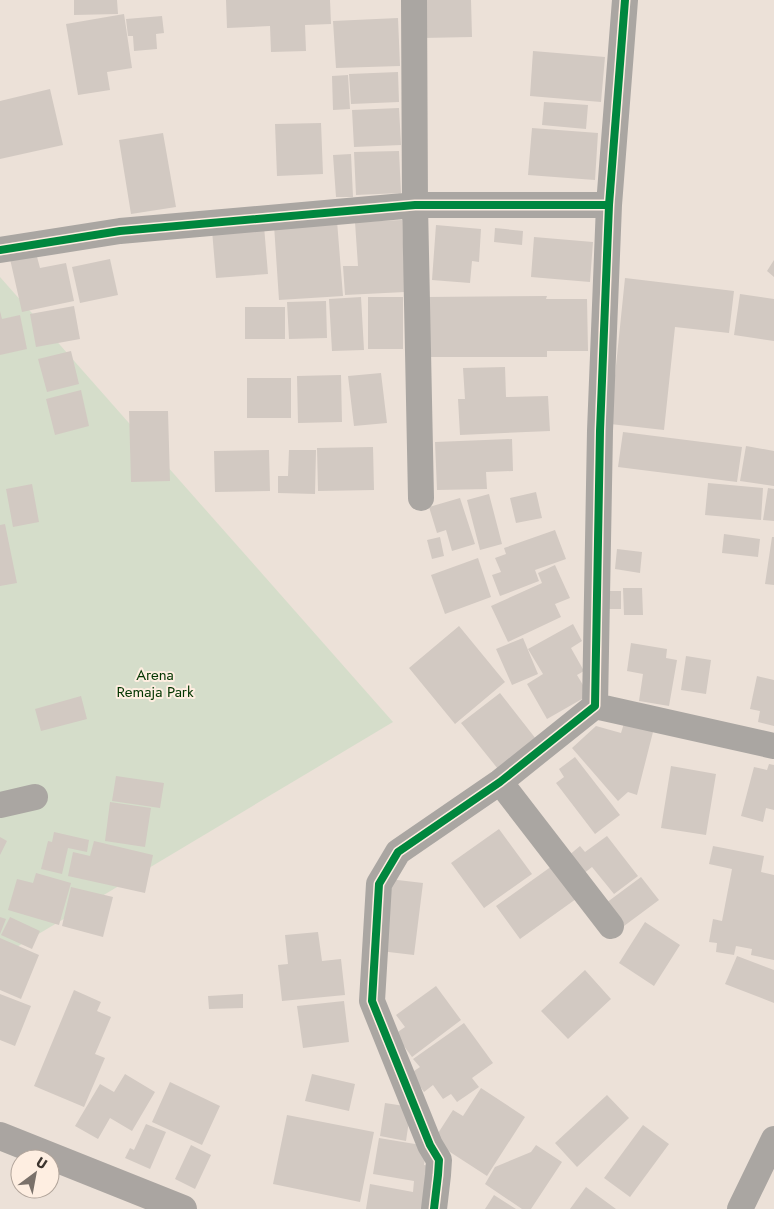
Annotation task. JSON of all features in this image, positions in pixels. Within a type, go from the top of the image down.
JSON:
[{"type":"main road","points":[[0,1136],[183,1209]]},
{"type":"street","points":[[414,0],[420,498]]},
{"type":"street","points":[[595,706],[600,431],[609,206],[625,0]]},
{"type":"street","points":[[0,250],[120,231],[415,205],[609,206]]},
{"type":"street","points":[[595,706],[774,746]]},
{"type":"street","points":[[434,1209],[438,1160],[430,1145],[372,1001],[379,884],[398,852],[500,782],[595,706]]},
{"type":"street","points":[[500,782],[612,926]]},
{"type":"street","points":[[0,805],[35,797]]},
{"type":"street","points":[[740,1209],[774,1140]]},
{"type":"green space","name":"Arena Remaja Park","points":[[0,277],[393,722],[0,957]]},
{"type":"building","points":[[74,0],[117,0],[118,14],[74,15]]},
{"type":"building","points":[[226,0],[330,0],[331,24],[305,25],[306,51],[271,52],[270,26],[227,28]]},
{"type":"building","points":[[420,0],[471,0],[472,37],[422,38]]},
{"type":"building","points":[[124,14],[132,68],[107,72],[110,90],[78,95],[66,24]]},
{"type":"building","points":[[162,16],[164,33],[156,34],[157,49],[134,51],[133,36],[128,36],[126,19]]},
{"type":"building","points":[[398,18],[400,66],[336,68],[333,21]]},
{"type":"building","points":[[533,51],[605,57],[601,102],[530,96]]},
{"type":"building","points":[[398,72],[399,102],[351,104],[349,74]]},
{"type":"building","points":[[348,75],[350,109],[333,110],[332,76]]},
{"type":"building","points":[[50,89],[63,145],[0,159],[0,101]]},
{"type":"building","points":[[544,102],[588,105],[586,129],[542,125]]},
{"type":"building","points":[[399,108],[401,145],[354,147],[352,110]]},
{"type":"building","points":[[321,123],[323,174],[277,176],[275,124]]},
{"type":"building","points":[[532,128],[598,133],[595,180],[528,175]]},
{"type":"building","points":[[163,133],[176,207],[131,214],[119,140]]},
{"type":"building","points":[[399,151],[401,193],[356,195],[354,152]]},
{"type":"building","points":[[351,154],[353,197],[336,197],[333,155]]},
{"type":"building","points":[[402,220],[405,292],[345,295],[343,266],[358,266],[355,222]]},
{"type":"building","points":[[337,221],[343,296],[279,300],[274,225]]},
{"type":"building","points":[[436,225],[481,229],[479,262],[472,261],[470,283],[432,280]]},
{"type":"building","points":[[264,226],[268,274],[216,278],[212,230]]},
{"type":"building","points":[[495,228],[523,231],[522,245],[494,242]]},
{"type":"building","points":[[534,237],[593,242],[590,282],[531,277]]},
{"type":"building","points":[[36,253],[40,268],[66,263],[74,301],[22,312],[10,259]]},
{"type":"building","points":[[110,259],[118,295],[80,303],[72,267]]},
{"type":"building","points":[[774,260],[774,277],[767,271]]},
{"type":"building","points":[[625,278],[734,291],[729,333],[675,327],[664,430],[610,424]]},
{"type":"building","points":[[740,294],[774,299],[774,341],[734,335]]},
{"type":"building","points":[[547,296],[546,299],[587,299],[588,351],[547,351],[547,357],[428,357],[427,297]]},
{"type":"building","points":[[361,297],[364,350],[332,351],[329,299]]},
{"type":"building","points":[[368,297],[403,297],[403,349],[368,349]]},
{"type":"building","points":[[326,301],[327,338],[289,339],[287,302]]},
{"type":"building","points":[[74,306],[80,339],[36,347],[30,314]]},
{"type":"building","points":[[245,307],[285,307],[285,339],[245,339]]},
{"type":"building","points":[[0,311],[2,319],[20,315],[27,349],[0,355]]},
{"type":"building","points":[[71,351],[79,384],[47,392],[38,359]]},
{"type":"building","points":[[505,367],[506,397],[548,396],[550,431],[460,435],[458,399],[465,399],[463,368]]},
{"type":"building","points":[[381,373],[387,423],[354,426],[348,376]]},
{"type":"building","points":[[341,375],[342,422],[298,423],[297,376]]},
{"type":"building","points":[[247,378],[291,378],[291,418],[247,418]]},
{"type":"building","points":[[81,390],[89,426],[55,435],[46,399]]},
{"type":"building","points":[[129,411],[168,411],[170,481],[131,482]]},
{"type":"building","points":[[623,432],[742,447],[737,482],[618,467]]},
{"type":"building","points":[[512,439],[513,471],[486,472],[487,489],[437,490],[435,442]]},
{"type":"building","points":[[746,446],[774,451],[774,486],[740,481]]},
{"type":"building","points":[[373,447],[374,490],[318,491],[317,448]]},
{"type":"building","points":[[269,450],[270,491],[215,492],[214,451]]},
{"type":"building","points":[[289,450],[316,450],[315,494],[278,493],[278,476],[288,476]]},
{"type":"building","points":[[708,483],[763,488],[761,520],[705,515]]},
{"type":"building","points":[[32,484],[39,522],[13,527],[6,489]]},
{"type":"building","points":[[768,488],[774,489],[774,521],[763,520]]},
{"type":"building","points":[[536,492],[542,518],[516,523],[510,498]]},
{"type":"building","points":[[489,494],[502,544],[480,550],[467,500]]},
{"type":"building","points":[[460,498],[475,544],[452,551],[446,530],[437,533],[429,507]]},
{"type":"building","points":[[5,524],[17,583],[0,586],[0,525]]},
{"type":"building","points":[[555,530],[566,559],[535,570],[539,581],[500,596],[492,575],[501,572],[495,558],[506,554],[504,548]]},
{"type":"building","points":[[724,534],[760,539],[758,557],[722,553]]},
{"type":"building","points":[[440,537],[444,556],[432,559],[427,540]]},
{"type":"building","points":[[772,537],[774,537],[774,585],[765,584]]},
{"type":"building","points":[[617,549],[642,552],[640,573],[615,569]]},
{"type":"building","points":[[478,558],[491,597],[445,614],[431,575]]},
{"type":"building","points":[[555,565],[570,598],[555,604],[561,617],[508,642],[491,606],[542,583],[538,573]]},
{"type":"building","points":[[623,588],[642,588],[643,615],[624,615]]},
{"type":"building","points":[[608,591],[621,591],[621,609],[608,609]]},
{"type":"building","points":[[573,624],[582,641],[571,648],[584,671],[577,675],[589,695],[547,719],[527,684],[543,674],[528,649]]},
{"type":"building","points":[[459,626],[505,682],[455,724],[409,668]]},
{"type":"building","points":[[523,638],[538,674],[512,685],[496,649]]},
{"type":"building","points":[[631,643],[667,649],[666,658],[677,660],[669,706],[639,701],[643,674],[627,671]]},
{"type":"building","points":[[686,656],[711,660],[706,694],[681,690]]},
{"type":"building","points":[[757,676],[774,680],[774,726],[758,722],[760,711],[750,709]]},
{"type":"building","points":[[500,693],[536,739],[498,769],[461,723]]},
{"type":"building","points":[[81,696],[87,719],[41,731],[35,709]]},
{"type":"building","points":[[625,720],[654,728],[637,795],[628,792],[618,801],[572,748],[596,726],[621,733]]},
{"type":"building","points":[[575,757],[620,815],[595,834],[556,783],[564,777],[559,769]]},
{"type":"building","points":[[769,764],[774,765],[774,810],[766,808],[763,822],[741,816],[754,767],[767,770]]},
{"type":"building","points":[[671,766],[716,774],[706,835],[661,828]]},
{"type":"building","points":[[116,776],[164,783],[160,808],[112,801]]},
{"type":"building","points":[[110,802],[151,808],[145,847],[105,841]]},
{"type":"building","points":[[499,829],[532,874],[484,908],[451,863]]},
{"type":"building","points":[[54,832],[89,840],[87,852],[68,848],[62,874],[41,869],[48,841],[52,842]]},
{"type":"building","points":[[607,836],[638,876],[614,894],[592,867],[583,874],[568,856],[580,846],[585,852]]},
{"type":"building","points":[[0,837],[7,841],[0,855]]},
{"type":"building","points":[[94,841],[153,855],[145,893],[68,876],[73,852],[90,856]]},
{"type":"building","points":[[713,846],[764,856],[761,872],[774,875],[774,960],[751,955],[752,949],[736,946],[734,955],[716,952],[717,943],[709,942],[713,919],[722,921],[732,869],[709,864]]},
{"type":"building","points":[[552,866],[576,899],[520,939],[496,906]]},
{"type":"building","points":[[36,873],[71,883],[59,925],[8,910],[17,879],[33,883]]},
{"type":"building","points":[[641,877],[659,900],[624,926],[606,903]]},
{"type":"building","points":[[389,879],[423,883],[414,955],[380,951]]},
{"type":"building","points":[[71,887],[113,897],[103,937],[62,926]]},
{"type":"building","points":[[0,917],[6,919],[0,934]]},
{"type":"building","points":[[10,917],[40,931],[32,949],[1,935]]},
{"type":"building","points":[[645,922],[680,945],[654,986],[619,963]]},
{"type":"building","points":[[318,932],[322,961],[341,959],[345,995],[282,1001],[278,965],[288,964],[285,935]]},
{"type":"building","points":[[0,938],[39,955],[21,999],[0,990]]},
{"type":"building","points":[[737,956],[774,970],[774,1003],[725,984]]},
{"type":"building","points":[[585,970],[611,999],[568,1039],[541,1011]]},
{"type":"building","points":[[436,986],[461,1020],[412,1057],[395,1034],[405,1027],[396,1015]]},
{"type":"building","points":[[74,990],[101,1002],[97,1011],[111,1017],[95,1054],[105,1058],[84,1107],[34,1086]]},
{"type":"building","points":[[0,994],[31,1006],[15,1046],[0,1040]]},
{"type":"building","points":[[243,994],[243,1008],[209,1009],[208,996]]},
{"type":"building","points":[[344,1001],[349,1042],[303,1048],[297,1006]]},
{"type":"building","points":[[464,1023],[493,1063],[472,1078],[479,1087],[457,1102],[451,1094],[443,1099],[433,1085],[424,1092],[411,1073],[420,1067],[413,1059]]},
{"type":"building","points":[[125,1074],[155,1092],[132,1131],[110,1118],[98,1139],[75,1126],[100,1084],[114,1092]]},
{"type":"building","points":[[312,1074],[355,1084],[349,1111],[305,1101]]},
{"type":"building","points":[[170,1082],[220,1106],[202,1145],[152,1122]]},
{"type":"building","points":[[481,1088],[525,1117],[487,1176],[433,1141],[453,1110],[463,1116]]},
{"type":"building","points":[[607,1095],[629,1118],[577,1167],[555,1143]]},
{"type":"building","points":[[385,1103],[411,1107],[406,1141],[380,1136]]},
{"type":"building","points":[[287,1115],[374,1132],[360,1202],[273,1184]]},
{"type":"building","points":[[146,1124],[166,1132],[150,1169],[125,1158],[130,1148],[134,1150]]},
{"type":"building","points":[[643,1125],[669,1144],[630,1197],[604,1178]]},
{"type":"building","points":[[379,1138],[427,1146],[424,1165],[437,1167],[429,1209],[366,1209],[370,1184],[413,1192],[414,1181],[373,1174]]},
{"type":"building","points":[[191,1145],[211,1155],[195,1189],[175,1179]]},
{"type":"building","points":[[536,1145],[562,1162],[531,1209],[522,1209],[485,1184],[495,1167],[531,1152]]},
{"type":"building","points":[[586,1187],[616,1209],[570,1209]]},
{"type":"building","points":[[494,1195],[516,1209],[485,1209]]},
{"type":"cycle path","points":[[434,1209],[439,1160],[430,1145],[372,1001],[379,884],[398,852],[500,782],[595,706],[600,431],[609,205],[625,0]]},
{"type":"cycle path","points":[[0,250],[120,231],[415,205],[609,205]]}]
